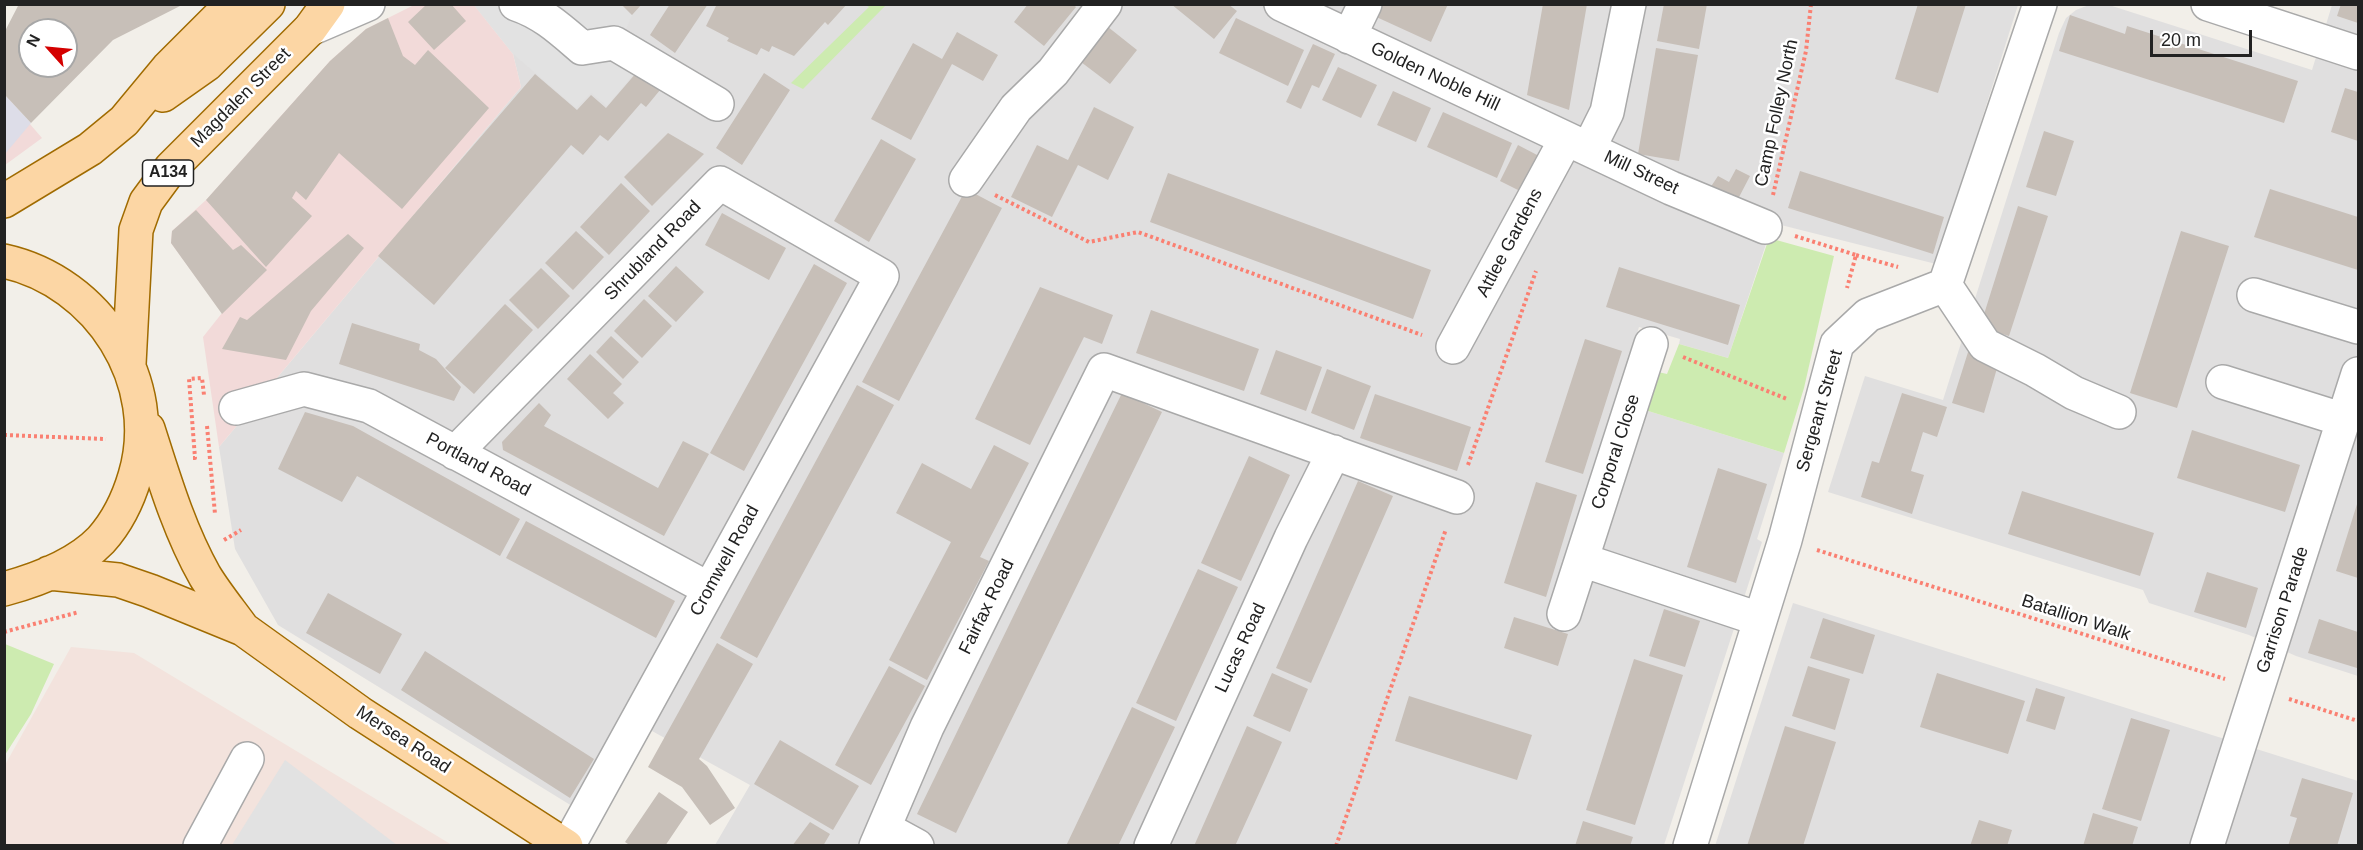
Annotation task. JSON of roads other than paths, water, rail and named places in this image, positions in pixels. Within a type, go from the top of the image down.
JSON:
[{"type":"main road","points":[[124,122],[168,68],[232,4]]},
{"type":"main road","points":[[4,201],[90,149],[124,122],[207,64],[268,4]]},
{"type":"main road","name":"Magdalen Street","points":[[129,366],[136,230],[146,202],[171,168],[319,17]]},
{"type":"main road","name":"A134","points":[[4,261],[26,266],[75,293],[97,314],[113,334],[129,366],[139,401],[142,434],[139,464],[130,494],[121,514],[100,541],[79,557],[49,573],[4,589]]},
{"type":"main road","name":"Mersea Road","points":[[139,401],[166,488],[192,552],[206,578],[243,629]]},
{"type":"main road","name":"Mersea Road","points":[[49,573],[118,580],[243,629],[360,713],[567,846]]},
{"type":"street","points":[[319,17],[368,4]]},
{"type":"street","points":[[516,4],[553,22],[582,48],[614,43],[717,104]]},
{"type":"street","points":[[966,180],[1016,108],[1053,72],[1105,4]]},
{"type":"street","name":"Golden Noble Hill","points":[[1281,4],[1578,143]]},
{"type":"street","points":[[1349,37],[1365,4]]},
{"type":"street","name":"Mill Street","points":[[1629,4],[1608,112],[1578,143],[1671,188],[1765,227]]},
{"type":"street","points":[[2040,4],[1945,285],[1985,345],[2074,393],[2118,412]]},
{"type":"street","points":[[2208,4],[2294,17],[2358,53]]},
{"type":"street","name":"Attlee Gardens","points":[[1453,347],[1578,143]]},
{"type":"street","name":"Shrubland Road","points":[[455,453],[720,183],[882,276]]},
{"type":"street","name":"Cromwell Road","points":[[567,846],[882,276]]},
{"type":"street","name":"Sergeant Street","points":[[1690,846],[1785,540],[1837,344],[1868,315],[1945,285]]},
{"type":"street","points":[[2254,295],[2358,327]]},
{"type":"street","name":"Corporal Close","points":[[1564,614],[1651,344]]},
{"type":"street","name":"Fairfax Road","points":[[880,837],[927,727],[1104,370],[1334,452]]},
{"type":"street","name":"Garrison Parade","points":[[2207,846],[2358,374]]},
{"type":"street","points":[[2223,382],[2344,420]]},
{"type":"street","name":"Portland Road","points":[[236,408],[304,389],[369,406],[709,589]]},
{"type":"street","points":[[1334,452],[1457,497]]},
{"type":"street","name":"Lucas Road","points":[[1151,846],[1292,538],[1334,452]]},
{"type":"street","points":[[1582,560],[1759,619]]},
{"type":"street","points":[[200,846],[247,759]]},
{"type":"street","points":[[880,837],[917,846]]}]
